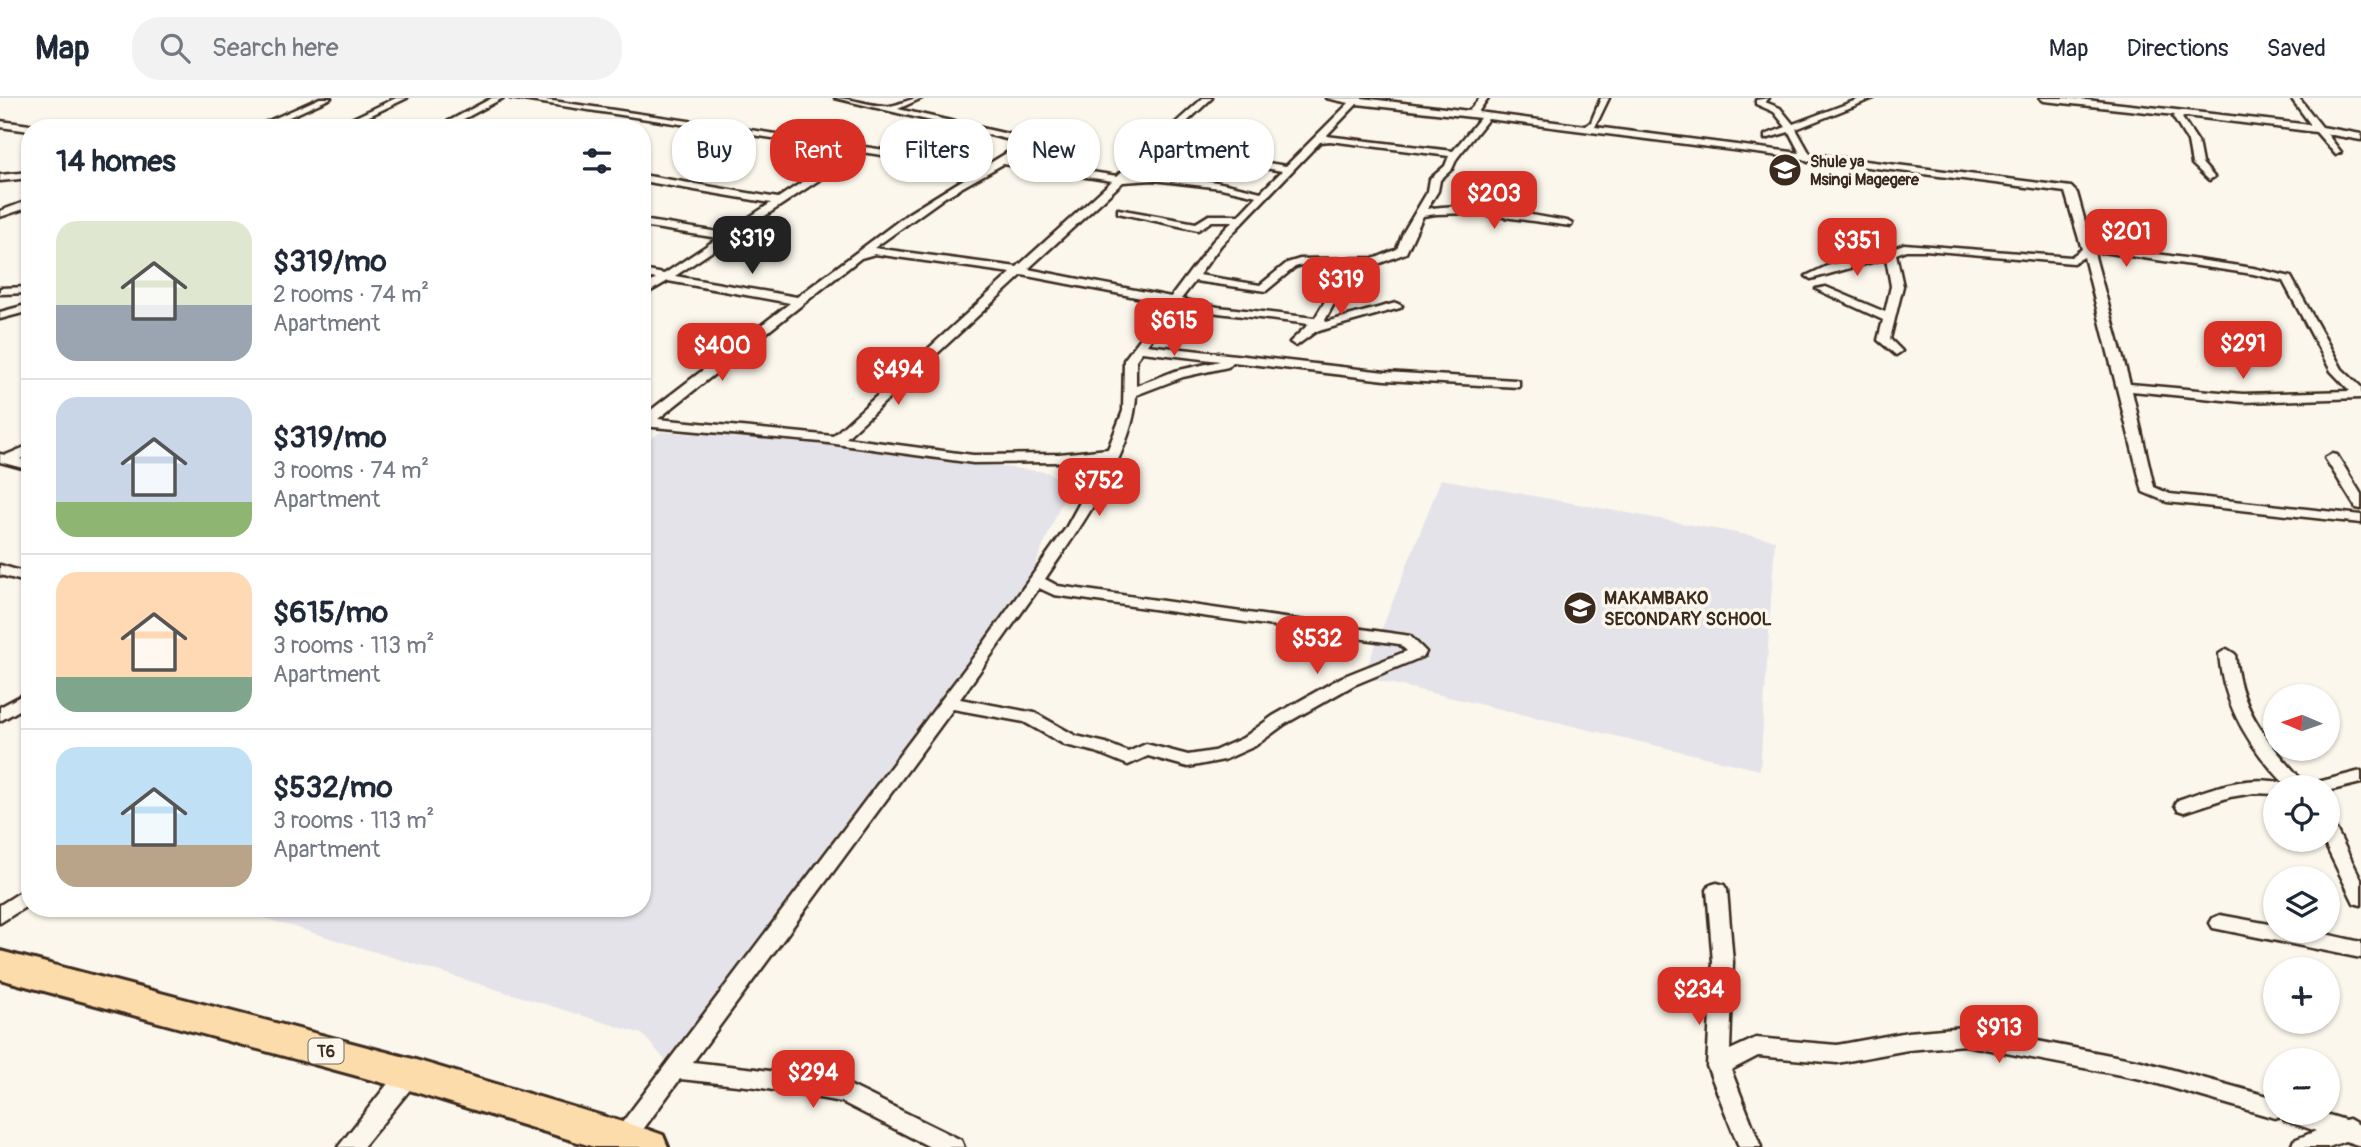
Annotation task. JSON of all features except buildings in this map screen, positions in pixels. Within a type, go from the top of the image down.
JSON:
[{"type":"highway","name":"T6","points":[[0,965],[409,1074],[636,1143]]},
{"type":"street","points":[[278,119],[327,98]]},
{"type":"street","points":[[356,119],[403,98]]},
{"type":"street","points":[[458,119],[499,98]]},
{"type":"street","points":[[514,98],[770,134]]},
{"type":"street","points":[[839,98],[1031,142],[1004,161],[993,165]]},
{"type":"street","points":[[888,110],[919,98]]},
{"type":"street","points":[[1185,119],[1208,98]]},
{"type":"street","points":[[1330,98],[2068,189],[2072,193],[2125,387],[2148,489],[2167,498],[2361,519]]},
{"type":"street","points":[[1192,277],[1262,289],[1290,265],[1304,261],[1378,261],[1402,251],[1433,191],[1435,179],[1449,167],[1479,115],[1484,98]]},
{"type":"street","points":[[1588,129],[1595,122],[1605,98]]},
{"type":"street","points":[[1767,98],[1793,127],[1808,159]]},
{"type":"street","points":[[1752,150],[1768,137],[1870,98]]},
{"type":"street","points":[[2044,98],[2318,128],[2361,137]]},
{"type":"street","points":[[2295,98],[2336,152]]},
{"type":"street","points":[[636,1143],[673,1069],[947,702],[1073,528],[1113,453],[1129,411],[1130,360],[1217,243],[1357,100]]},
{"type":"street","points":[[1768,137],[1777,110]]},
{"type":"street","points":[[2186,113],[2177,117],[2193,142],[2197,163],[2210,177]]},
{"type":"street","points":[[3,126],[21,127]]},
{"type":"street","points":[[1315,140],[1330,138],[1456,154]]},
{"type":"street","points":[[1004,161],[1114,179]]},
{"type":"street","points":[[1274,165],[1288,170]]},
{"type":"street","points":[[0,178],[21,176]]},
{"type":"street","points":[[651,180],[778,201]]},
{"type":"street","points":[[651,287],[808,182]]},
{"type":"street","points":[[651,417],[858,255],[962,182]]},
{"type":"street","points":[[835,441],[939,348],[1114,182]]},
{"type":"street","points":[[1197,182],[1263,195]]},
{"type":"street","points":[[0,214],[21,206]]},
{"type":"street","points":[[1420,214],[1436,209],[1458,210],[1567,223]]},
{"type":"street","points":[[1122,211],[1198,227],[1209,218],[1242,218]]},
{"type":"street","points":[[651,224],[724,236]]},
{"type":"street","points":[[1811,276],[1829,267],[1866,262],[1904,247],[2073,260],[2087,251],[2102,249],[2253,271],[2287,279],[2337,371],[2360,394]]},
{"type":"street","points":[[858,255],[875,251],[1019,271],[1173,302],[1317,326]]},
{"type":"street","points":[[1890,253],[1897,286],[1884,340],[1896,351]]},
{"type":"street","points":[[1317,326],[1339,280],[1357,260]]},
{"type":"street","points":[[651,274],[799,301]]},
{"type":"street","points":[[1822,289],[1889,318]]},
{"type":"street","points":[[0,291],[21,290]]},
{"type":"street","points":[[1296,342],[1317,326],[1396,306]]},
{"type":"street","points":[[0,316],[21,310]]},
{"type":"street","points":[[1140,348],[1385,376],[1515,384]]},
{"type":"street","points":[[1129,393],[1179,374],[1224,364],[1232,358]]},
{"type":"street","points":[[2125,387],[2243,398],[2360,394]]},
{"type":"street","points":[[651,423],[835,441],[973,459],[1059,458],[1113,453]]},
{"type":"street","points":[[4,459],[21,452]]},
{"type":"street","points":[[2332,458],[2361,505]]},
{"type":"street","points":[[4,459],[21,464]]},
{"type":"street","points":[[0,570],[21,576]]},
{"type":"street","points":[[947,702],[1029,717],[1071,741],[1100,747],[1128,759],[1146,750],[1188,761],[1218,756],[1249,743],[1279,720],[1348,681],[1418,652],[1404,640],[1054,590],[1036,580]]},
{"type":"street","points":[[2227,654],[2227,679],[2239,706],[2277,765],[2287,775]]},
{"type":"street","points":[[0,715],[21,702]]},
{"type":"street","points":[[2340,782],[2361,777]]},
{"type":"street","points":[[2184,805],[2231,788],[2263,786]]},
{"type":"street","points":[[2338,852],[2361,898]]},
{"type":"street","points":[[1717,890],[1723,962],[1717,1066],[1750,1147]]},
{"type":"street","points":[[0,915],[21,900]]},
{"type":"street","points":[[2220,923],[2361,950]]},
{"type":"street","points":[[1717,1066],[1756,1047],[1836,1054],[1908,1041],[1965,1036],[2141,1070],[2263,1105]]},
{"type":"street","points":[[673,1069],[756,1078],[845,1093],[953,1147]]},
{"type":"street","points":[[349,1147],[409,1074]]},
{"type":"street","points":[[2334,1125],[2355,1131]]},
{"type":"street","points":[[2302,1147],[2355,1131]]},
{"type":"shaded area","points":[[660,432],[803,439],[907,456],[1047,472],[1069,485],[1018,606],[673,1069],[642,1034],[261,917],[651,917],[651,439]]},
{"type":"shaded area","name":"MAKAMBAKO SECONDARY SCHOOL","points":[[1441,479],[1775,540],[1760,770],[1363,677]]},
{"type":"place","name":"Shule ya Msingi Magegere","points":[[1785,170]]},
{"type":"place","name":"MAKAMBAKO SECONDARY SCHOOL","points":[[1580,608]]}]
